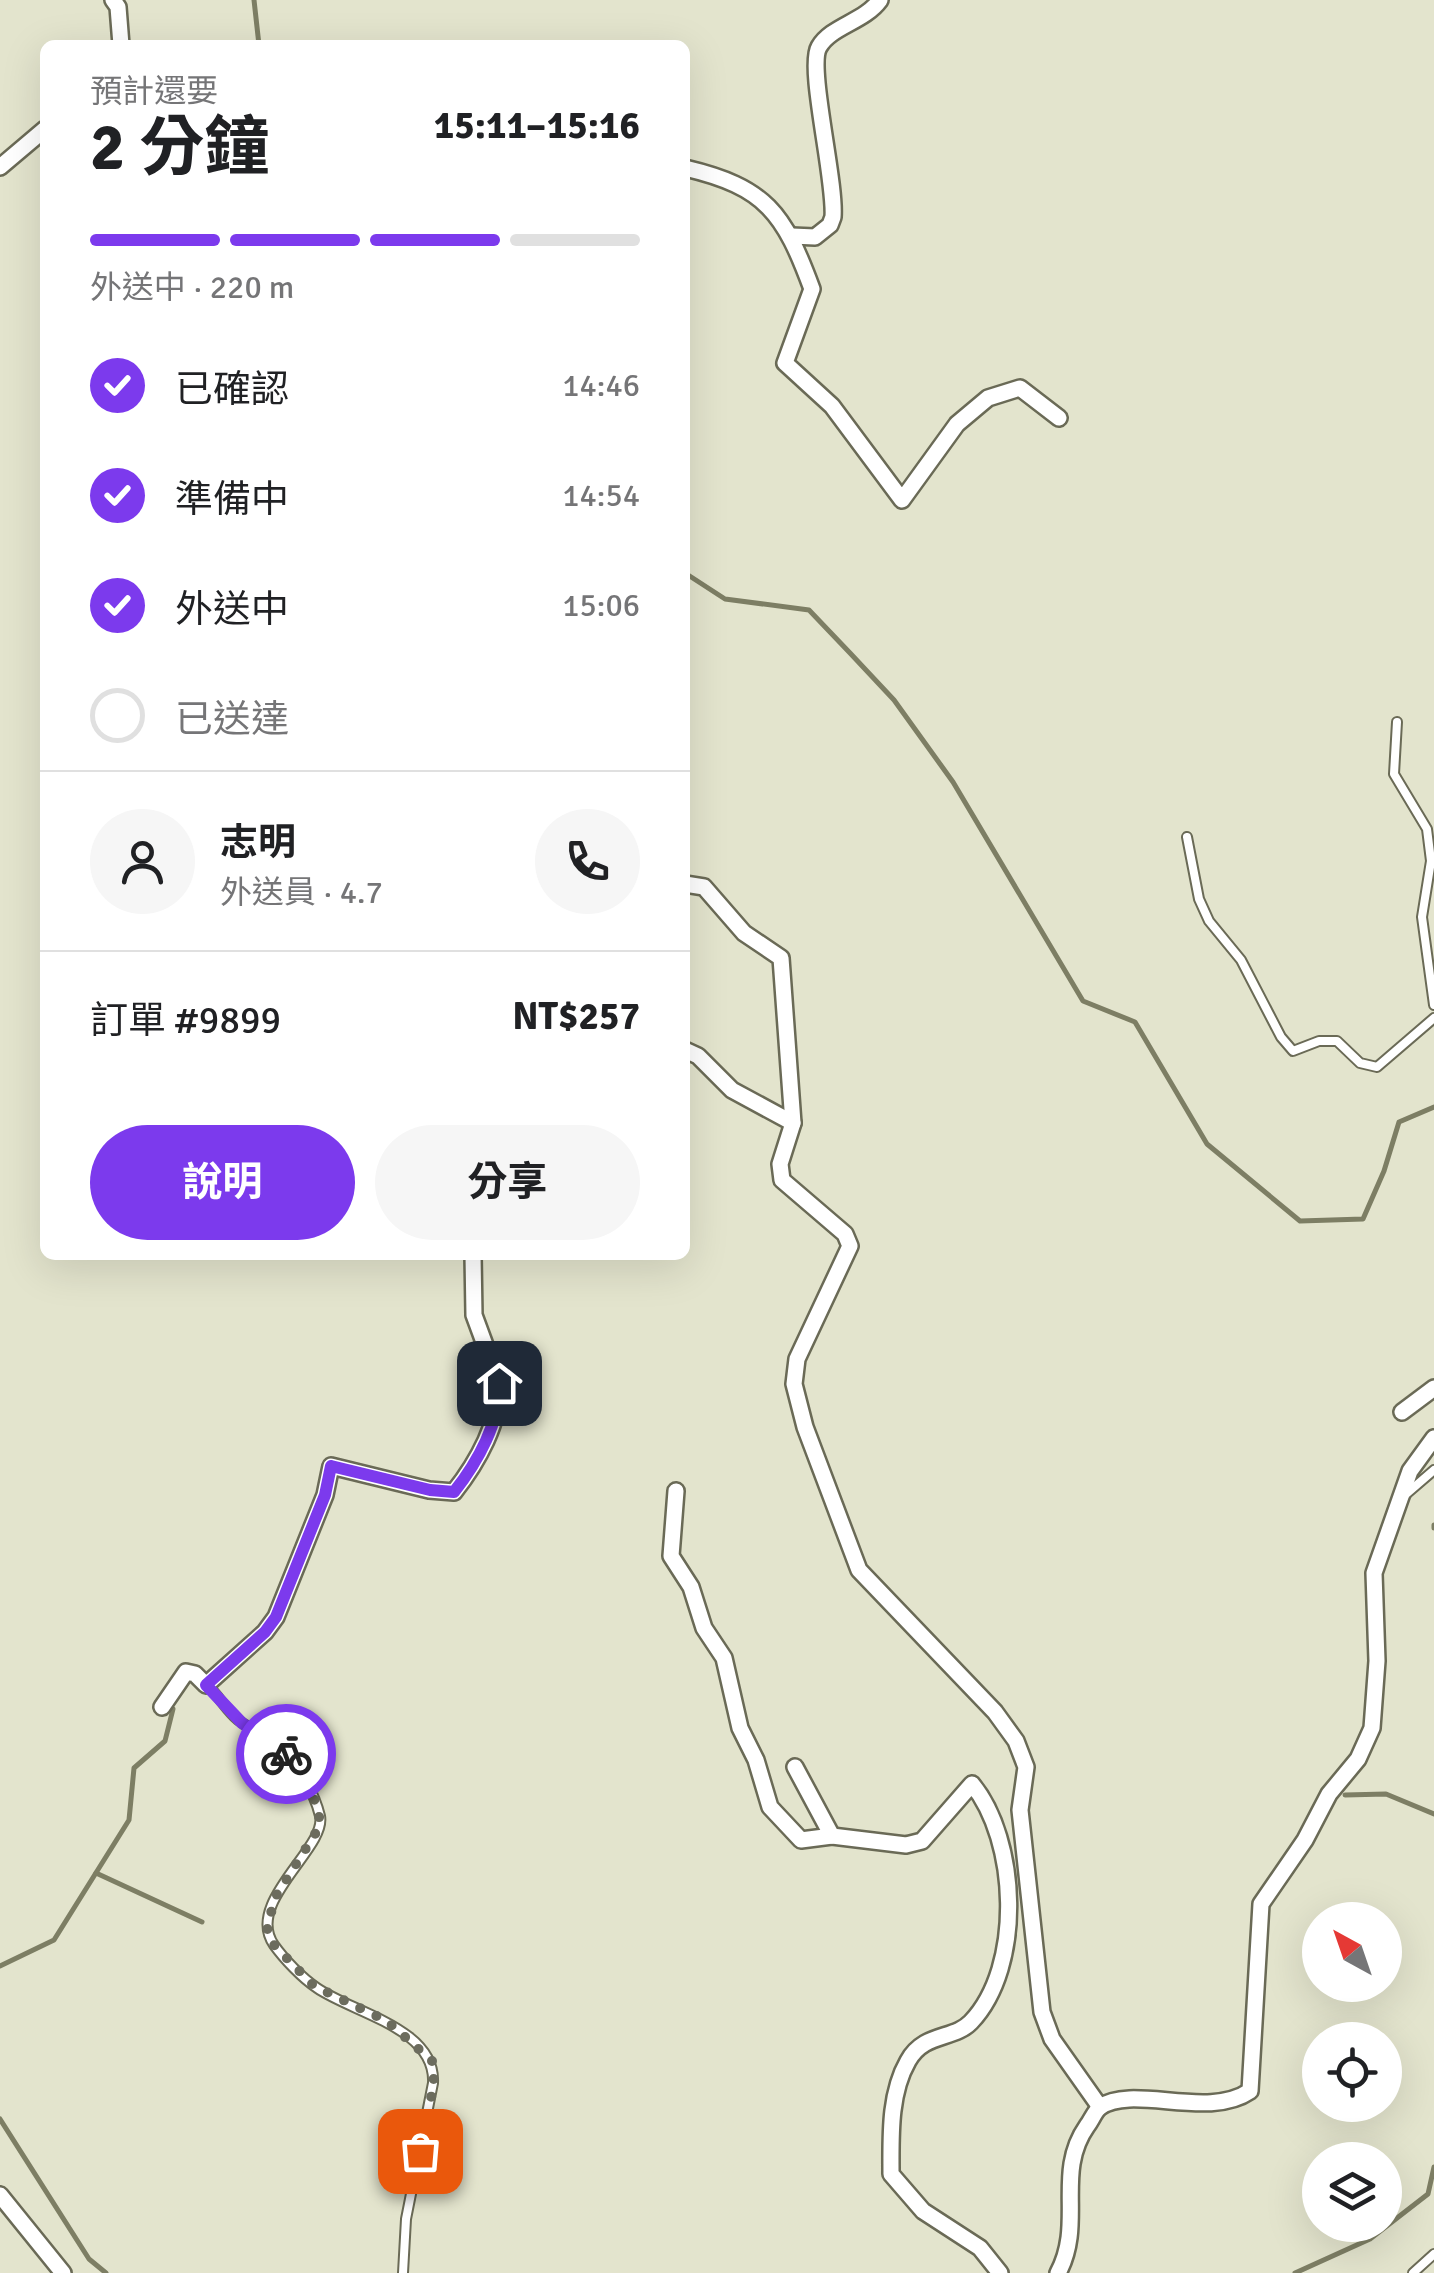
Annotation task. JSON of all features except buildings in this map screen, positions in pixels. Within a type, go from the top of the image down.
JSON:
[{"type":"street","points":[[113,0],[118,7],[120,40]]},
{"type":"street","points":[[792,236],[816,237],[830,225],[832,217],[828,144],[816,54],[828,36],[864,17],[880,0]]},
{"type":"street","points":[[0,167],[40,133]]},
{"type":"street","points":[[690,169],[726,177],[744,186],[792,236],[812,289],[785,364],[832,406],[902,500],[957,424],[988,398],[1020,388],[1059,418]]},
{"type":"street","points":[[690,885],[704,887],[744,933],[781,958],[793,1123],[780,1164],[782,1180],[837,1224],[850,1246],[794,1369],[805,1428],[859,1570],[996,1712],[1016,1742],[1026,1768],[1020,1810],[1042,2012],[1052,2039],[1100,2107]]},
{"type":"street","points":[[690,1052],[732,1090],[793,1123]]},
{"type":"street","points":[[162,1707],[186,1672],[206,1685],[265,1632],[276,1617],[325,1495],[331,1466],[430,1490],[454,1492],[471,1470],[500,1394],[474,1315],[473,1260]]},
{"type":"street","points":[[1402,1412],[1434,1388]]},
{"type":"street","points":[[1058,2273],[1072,2226],[1069,2166],[1076,2142],[1100,2107],[1129,2099],[1182,2105],[1234,2098],[1250,2090],[1260,1904],[1305,1840],[1329,1794],[1358,1759],[1372,1728],[1376,1661],[1374,1573],[1410,1471],[1434,1438]]},
{"type":"street","points":[[676,1491],[671,1556],[691,1587],[704,1628],[724,1658],[740,1728],[756,1760],[770,1807],[801,1840],[832,1836],[906,1844],[922,1841],[972,1784],[988,1804],[1009,1874],[1006,1944],[995,1983],[970,2024],[925,2041],[908,2060],[892,2112],[891,2174],[924,2211],[980,2248],[1000,2273]]},
{"type":"street","points":[[795,1767],[832,1836]]},
{"type":"street","points":[[0,2196],[62,2273]]},
{"type":"lane","points":[[1398,722],[1394,774],[1427,829],[1430,862],[1422,916],[1434,1005]]},
{"type":"lane","points":[[1187,837],[1199,898],[1209,920],[1241,960],[1293,1051],[1319,1041],[1338,1041],[1360,1063],[1377,1067],[1434,1018]]},
{"type":"lane","points":[[1397,1501],[1434,1470]]},
{"type":"lane","points":[[206,1685],[242,1723],[288,1756],[303,1777],[320,1816],[315,1838],[276,1896],[267,1926],[274,1945],[314,1986],[387,2021],[434,2064],[434,2083],[406,2219],[404,2273]]},
{"type":"lane","points":[[1413,2273],[1434,2254]]},
{"type":"waterway","points":[[254,0],[258,40]]},
{"type":"waterway","points":[[690,576],[725,599],[809,610],[850,653],[894,700],[953,782],[1083,1001],[1135,1022],[1207,1144],[1300,1221],[1363,1219],[1399,1122],[1434,1107]]},
{"type":"waterway","points":[[0,1966],[54,1940],[129,1820],[134,1768],[165,1741],[173,1709]]},
{"type":"waterway","points":[[1345,1795],[1386,1794],[1434,1814]]},
{"type":"waterway","points":[[96,1873],[202,1922]]},
{"type":"waterway","points":[[0,2119],[89,2259],[106,2273]]},
{"type":"waterway","points":[[1295,2273],[1370,2239],[1428,2194],[1434,2167]]},
{"type":"way so far","points":[[286,1754],[308,1786],[320,1826],[276,1896],[268,1934],[314,1986],[387,2021],[432,2061],[434,2083],[420,2151]]},
{"type":"route","points":[[286,1754],[242,1723],[206,1685],[265,1632],[276,1617],[325,1495],[331,1466],[430,1490],[454,1492],[471,1470],[484,1442],[496,1411],[499,1383]]}]
